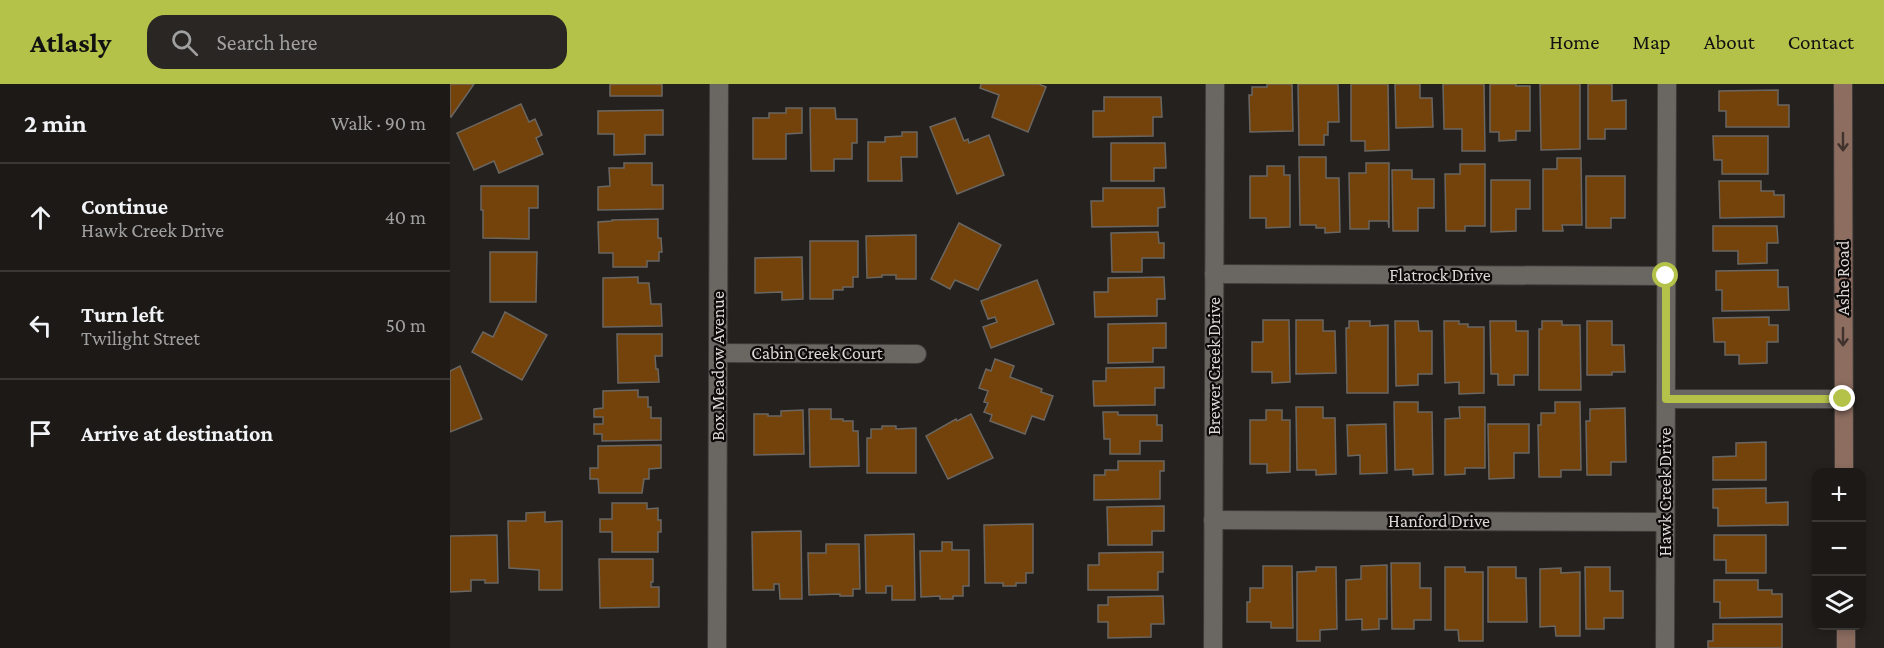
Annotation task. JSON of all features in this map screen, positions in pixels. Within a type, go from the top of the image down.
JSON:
[{"type":"street","name":"Box Meadow Avenue","points":[[717,648],[719,84]]},
{"type":"street","name":"Brewer Creek Drive","points":[[1213,648],[1215,84]]},
{"type":"street","name":"Hawk Creek Drive","points":[[1665,648],[1667,84]]},
{"type":"street","name":"Ashe Road","points":[[1843,84],[1844,468]]},
{"type":"street","name":"Flatrock Drive","points":[[1214,274],[1666,276]]},
{"type":"street","name":"Cabin Creek Court","points":[[718,353],[917,354]]},
{"type":"street","points":[[1666,399],[1843,399]]},
{"type":"street","name":"Hanford Drive","points":[[1214,520],[1665,522]]},
{"type":"street","points":[[1846,630],[1846,648]]},
{"type":"building","points":[[450,84],[474,84],[451,117],[450,116]]},
{"type":"building","points":[[610,84],[662,84],[662,96],[610,96]]},
{"type":"building","points":[[981,84],[1039,84],[1046,87],[1028,132],[992,117],[999,95],[980,88]]},
{"type":"building","points":[[1267,84],[1292,84],[1293,131],[1250,132],[1249,95],[1252,95],[1252,87],[1267,87]]},
{"type":"building","points":[[1298,84],[1338,84],[1339,122],[1328,122],[1328,135],[1324,135],[1324,145],[1299,145]]},
{"type":"building","points":[[1351,84],[1388,84],[1389,150],[1365,151],[1365,141],[1351,141]]},
{"type":"building","points":[[1395,84],[1420,84],[1420,98],[1432,98],[1433,127],[1396,128]]},
{"type":"building","points":[[1443,84],[1484,84],[1485,151],[1462,151],[1462,129],[1444,129]]},
{"type":"building","points":[[1490,84],[1530,86],[1530,131],[1516,131],[1516,140],[1499,141],[1499,132],[1490,132]]},
{"type":"building","points":[[1540,84],[1580,84],[1580,149],[1541,150]]},
{"type":"building","points":[[1588,84],[1612,84],[1612,101],[1626,100],[1626,129],[1605,129],[1605,139],[1588,139]]},
{"type":"building","points":[[1778,90],[1778,105],[1789,105],[1789,127],[1726,127],[1726,111],[1719,111],[1719,91]]},
{"type":"building","points":[[1104,97],[1161,97],[1162,117],[1153,117],[1153,136],[1093,137],[1093,111],[1104,111]]},
{"type":"building","points":[[521,104],[529,122],[535,119],[542,135],[536,138],[543,154],[499,173],[494,161],[474,170],[457,133]]},
{"type":"building","points":[[786,108],[802,108],[802,133],[786,134],[786,159],[753,159],[753,118],[769,118],[769,113],[786,113]]},
{"type":"building","points":[[810,108],[835,108],[836,119],[857,119],[857,143],[852,143],[852,159],[834,159],[834,171],[811,171]]},
{"type":"building","points":[[663,110],[663,135],[645,135],[645,154],[614,155],[614,134],[598,134],[598,111]]},
{"type":"building","points":[[955,118],[964,141],[968,139],[969,143],[989,135],[1004,175],[957,194],[930,127]]},
{"type":"building","points":[[902,132],[917,132],[917,157],[901,157],[902,181],[868,181],[868,142],[885,142],[885,137],[902,136]]},
{"type":"building","points":[[1713,136],[1768,136],[1768,174],[1722,174],[1722,160],[1714,160]]},
{"type":"building","points":[[1111,143],[1165,143],[1166,168],[1154,168],[1154,181],[1111,181]]},
{"type":"building","points":[[1299,157],[1326,157],[1326,178],[1339,178],[1340,232],[1325,233],[1325,228],[1316,228],[1316,225],[1300,225]]},
{"type":"building","points":[[1557,158],[1581,158],[1582,225],[1562,225],[1563,231],[1543,231],[1543,169],[1557,169]]},
{"type":"building","points":[[624,163],[652,163],[652,185],[663,185],[663,209],[598,210],[598,187],[610,186],[609,168],[624,168]]},
{"type":"building","points":[[1366,163],[1389,163],[1389,228],[1388,221],[1369,221],[1369,229],[1350,229],[1349,173],[1366,173]]},
{"type":"building","points":[[1460,164],[1485,164],[1485,226],[1465,226],[1465,231],[1446,231],[1445,174],[1460,174]]},
{"type":"building","points":[[1267,166],[1284,166],[1284,175],[1290,175],[1290,227],[1266,228],[1266,218],[1250,218],[1250,176],[1267,176]]},
{"type":"building","points":[[1392,170],[1412,170],[1412,179],[1434,179],[1434,208],[1418,208],[1418,231],[1393,231]]},
{"type":"building","points":[[1586,176],[1625,176],[1625,218],[1611,218],[1611,228],[1586,228]]},
{"type":"building","points":[[1491,180],[1530,180],[1530,209],[1516,209],[1516,231],[1491,232]]},
{"type":"building","points":[[1719,181],[1761,181],[1761,191],[1774,191],[1774,195],[1784,195],[1784,217],[1720,218]]},
{"type":"building","points":[[481,186],[538,186],[538,208],[529,208],[529,239],[483,238]]},
{"type":"building","points":[[1103,188],[1164,188],[1165,207],[1158,208],[1158,226],[1092,227],[1091,201],[1103,201]]},
{"type":"building","points":[[658,219],[658,238],[661,238],[662,252],[659,252],[659,261],[647,261],[647,267],[613,267],[613,253],[599,253],[598,222]]},
{"type":"building","points":[[959,223],[1001,245],[978,290],[955,280],[950,289],[931,279]]},
{"type":"building","points":[[1713,226],[1777,226],[1778,243],[1767,243],[1767,263],[1738,264],[1738,251],[1713,251]]},
{"type":"building","points":[[1158,232],[1159,243],[1164,243],[1164,258],[1142,258],[1142,272],[1112,272],[1111,233]]},
{"type":"building","points":[[916,235],[916,279],[896,279],[896,275],[867,278],[866,236]]},
{"type":"building","points":[[810,241],[858,241],[858,277],[853,277],[853,287],[833,290],[833,299],[810,299]]},
{"type":"building","points":[[490,252],[537,252],[536,302],[490,302]]},
{"type":"building","points":[[802,257],[803,299],[782,300],[782,292],[755,293],[755,258]]},
{"type":"building","points":[[1778,270],[1778,287],[1788,287],[1789,310],[1722,311],[1722,290],[1716,290],[1716,271]]},
{"type":"building","points":[[638,277],[638,283],[649,283],[651,304],[661,304],[662,326],[603,327],[603,278]]},
{"type":"building","points":[[1164,277],[1165,299],[1157,299],[1157,316],[1095,317],[1094,292],[1108,292],[1108,278]]},
{"type":"building","points":[[1037,280],[1054,324],[991,348],[983,327],[997,322],[995,317],[988,319],[981,301]]},
{"type":"building","points":[[505,312],[547,335],[522,380],[472,352],[483,332],[493,337]]},
{"type":"building","points":[[1769,317],[1769,325],[1778,325],[1778,342],[1767,342],[1767,363],[1739,364],[1739,355],[1725,355],[1725,342],[1714,342],[1713,318]]},
{"type":"building","points":[[1263,320],[1289,320],[1290,382],[1272,383],[1272,372],[1252,372],[1252,342],[1263,342]]},
{"type":"building","points":[[1296,320],[1323,320],[1323,331],[1335,331],[1336,373],[1296,374]]},
{"type":"building","points":[[1349,321],[1370,321],[1370,326],[1388,325],[1388,393],[1347,393],[1346,328],[1349,328]]},
{"type":"building","points":[[1395,321],[1418,321],[1419,331],[1432,331],[1432,374],[1418,374],[1418,385],[1396,386]]},
{"type":"building","points":[[1444,321],[1459,321],[1459,324],[1468,324],[1468,327],[1484,327],[1484,393],[1459,394],[1459,382],[1445,383]]},
{"type":"building","points":[[1490,321],[1516,321],[1516,331],[1528,331],[1528,375],[1514,375],[1514,385],[1498,385],[1498,374],[1491,374]]},
{"type":"building","points":[[1542,321],[1562,321],[1562,325],[1580,325],[1581,390],[1539,390],[1539,329],[1542,329]]},
{"type":"building","points":[[1587,321],[1612,321],[1612,345],[1624,345],[1625,372],[1612,372],[1612,375],[1587,375]]},
{"type":"building","points":[[1166,323],[1166,348],[1153,348],[1153,362],[1108,363],[1108,324]]},
{"type":"building","points":[[617,334],[662,334],[662,356],[655,356],[659,382],[618,383]]},
{"type":"building","points":[[995,359],[1014,366],[1010,377],[1042,389],[1041,392],[1053,396],[1044,420],[1032,416],[1025,434],[990,421],[992,415],[984,412],[988,403],[984,402],[988,391],[979,388],[986,369],[991,371]]},
{"type":"building","points":[[460,366],[482,419],[450,432],[450,371]]},
{"type":"building","points":[[1164,367],[1164,388],[1155,388],[1155,405],[1094,406],[1093,381],[1106,381],[1106,368]]},
{"type":"building","points":[[638,390],[638,397],[648,397],[651,418],[661,418],[661,440],[602,441],[602,434],[594,434],[594,424],[603,424],[603,417],[594,417],[594,409],[603,408],[603,391]]},
{"type":"building","points":[[1394,402],[1418,402],[1418,412],[1432,412],[1433,474],[1413,475],[1413,469],[1395,470]]},
{"type":"building","points":[[1555,402],[1580,402],[1581,470],[1561,470],[1561,477],[1539,477],[1538,425],[1541,425],[1541,413],[1555,413]]},
{"type":"building","points":[[1296,407],[1323,407],[1323,418],[1335,418],[1336,474],[1316,475],[1316,470],[1297,470]]},
{"type":"building","points":[[1459,407],[1485,407],[1485,468],[1465,468],[1465,474],[1445,475],[1445,419],[1460,418]]},
{"type":"building","points":[[1625,408],[1626,462],[1611,462],[1611,475],[1587,475],[1586,421],[1590,421],[1590,409]]},
{"type":"building","points":[[809,409],[831,409],[831,419],[853,421],[853,431],[858,431],[859,466],[810,467]]},
{"type":"building","points":[[803,410],[804,454],[754,455],[754,414],[781,416],[781,411]]},
{"type":"building","points":[[1266,410],[1282,410],[1282,420],[1290,420],[1290,472],[1267,473],[1267,464],[1250,464],[1250,420],[1266,420]]},
{"type":"building","points":[[1103,412],[1118,412],[1118,415],[1157,415],[1157,425],[1162,425],[1162,441],[1140,441],[1140,454],[1110,454],[1110,439],[1104,439]]},
{"type":"building","points":[[971,414],[993,458],[948,479],[926,436],[956,419],[957,421]]},
{"type":"building","points":[[1386,424],[1387,473],[1360,474],[1360,455],[1348,456],[1347,425]]},
{"type":"building","points":[[1488,424],[1529,424],[1529,453],[1514,453],[1514,478],[1489,479]]},
{"type":"building","points":[[882,426],[896,426],[896,429],[916,428],[916,473],[867,473],[867,438],[871,438],[871,429],[882,429]]},
{"type":"building","points":[[1766,442],[1766,480],[1713,480],[1713,457],[1736,456],[1736,443]]},
{"type":"building","points":[[661,445],[661,468],[649,469],[649,479],[644,479],[642,493],[599,493],[598,479],[590,479],[590,468],[598,468],[598,446]]},
{"type":"building","points":[[1118,461],[1164,461],[1164,471],[1160,471],[1160,499],[1094,500],[1094,475],[1105,475],[1105,470],[1118,470]]},
{"type":"building","points":[[1766,488],[1766,503],[1788,502],[1788,525],[1718,526],[1718,508],[1713,508],[1713,489]]},
{"type":"building","points":[[612,503],[647,503],[647,509],[658,508],[661,532],[658,532],[658,552],[612,552],[612,532],[600,532],[600,519],[612,519]]},
{"type":"building","points":[[1164,506],[1164,531],[1152,531],[1152,545],[1108,545],[1107,507]]},
{"type":"building","points":[[545,512],[545,522],[562,521],[562,590],[539,590],[539,570],[509,568],[508,521],[526,521],[526,513]]},
{"type":"building","points":[[1033,524],[1033,573],[1026,573],[1026,583],[1003,586],[1003,583],[985,583],[984,525]]},
{"type":"building","points":[[801,531],[802,599],[780,599],[779,584],[774,584],[774,590],[753,590],[752,532]]},
{"type":"building","points":[[914,534],[915,600],[892,600],[892,586],[886,586],[886,593],[866,593],[865,535]]},
{"type":"building","points":[[497,535],[498,583],[471,580],[471,591],[450,592],[450,536]]},
{"type":"building","points":[[1714,535],[1766,535],[1766,573],[1726,573],[1726,560],[1714,560]]},
{"type":"building","points":[[942,542],[952,542],[952,550],[969,550],[969,586],[963,586],[963,596],[953,596],[953,599],[940,599],[940,596],[921,597],[920,551],[942,551]]},
{"type":"building","points":[[826,544],[859,544],[860,589],[853,589],[853,596],[809,595],[808,553],[826,553]]},
{"type":"building","points":[[1163,552],[1163,572],[1158,572],[1158,590],[1088,590],[1088,565],[1099,565],[1099,553]]},
{"type":"building","points":[[599,559],[653,559],[651,587],[659,587],[659,607],[600,608]]},
{"type":"building","points":[[1391,563],[1420,563],[1420,588],[1431,588],[1431,620],[1414,620],[1414,629],[1392,629]]},
{"type":"building","points":[[1387,565],[1387,619],[1379,619],[1379,629],[1362,630],[1362,619],[1346,620],[1346,580],[1361,579],[1361,566]]},
{"type":"building","points":[[1263,566],[1292,566],[1293,628],[1271,628],[1271,622],[1247,622],[1250,588],[1263,588]]},
{"type":"building","points":[[1316,567],[1336,567],[1337,629],[1320,630],[1320,641],[1297,641],[1297,572],[1316,571]]},
{"type":"building","points":[[1445,567],[1465,567],[1465,572],[1483,572],[1483,641],[1459,641],[1458,630],[1445,630]]},
{"type":"building","points":[[1488,567],[1516,567],[1516,578],[1526,578],[1527,622],[1488,622]]},
{"type":"building","points":[[1585,567],[1610,567],[1610,591],[1623,591],[1623,618],[1604,618],[1604,629],[1586,629]]},
{"type":"building","points":[[1561,568],[1561,573],[1580,572],[1580,636],[1556,636],[1555,626],[1540,627],[1540,569]]},
{"type":"building","points":[[1714,580],[1758,580],[1758,590],[1772,590],[1772,594],[1782,594],[1782,617],[1720,618],[1720,602],[1714,602]]},
{"type":"building","points":[[1163,596],[1164,624],[1151,624],[1151,637],[1108,638],[1108,622],[1098,622],[1098,605],[1108,605],[1108,597]]},
{"type":"building","points":[[1713,624],[1782,624],[1782,648],[1708,648],[1708,641],[1713,641]]},
{"type":"route","points":[[1666,276],[1666,399],[1843,399]]}]
